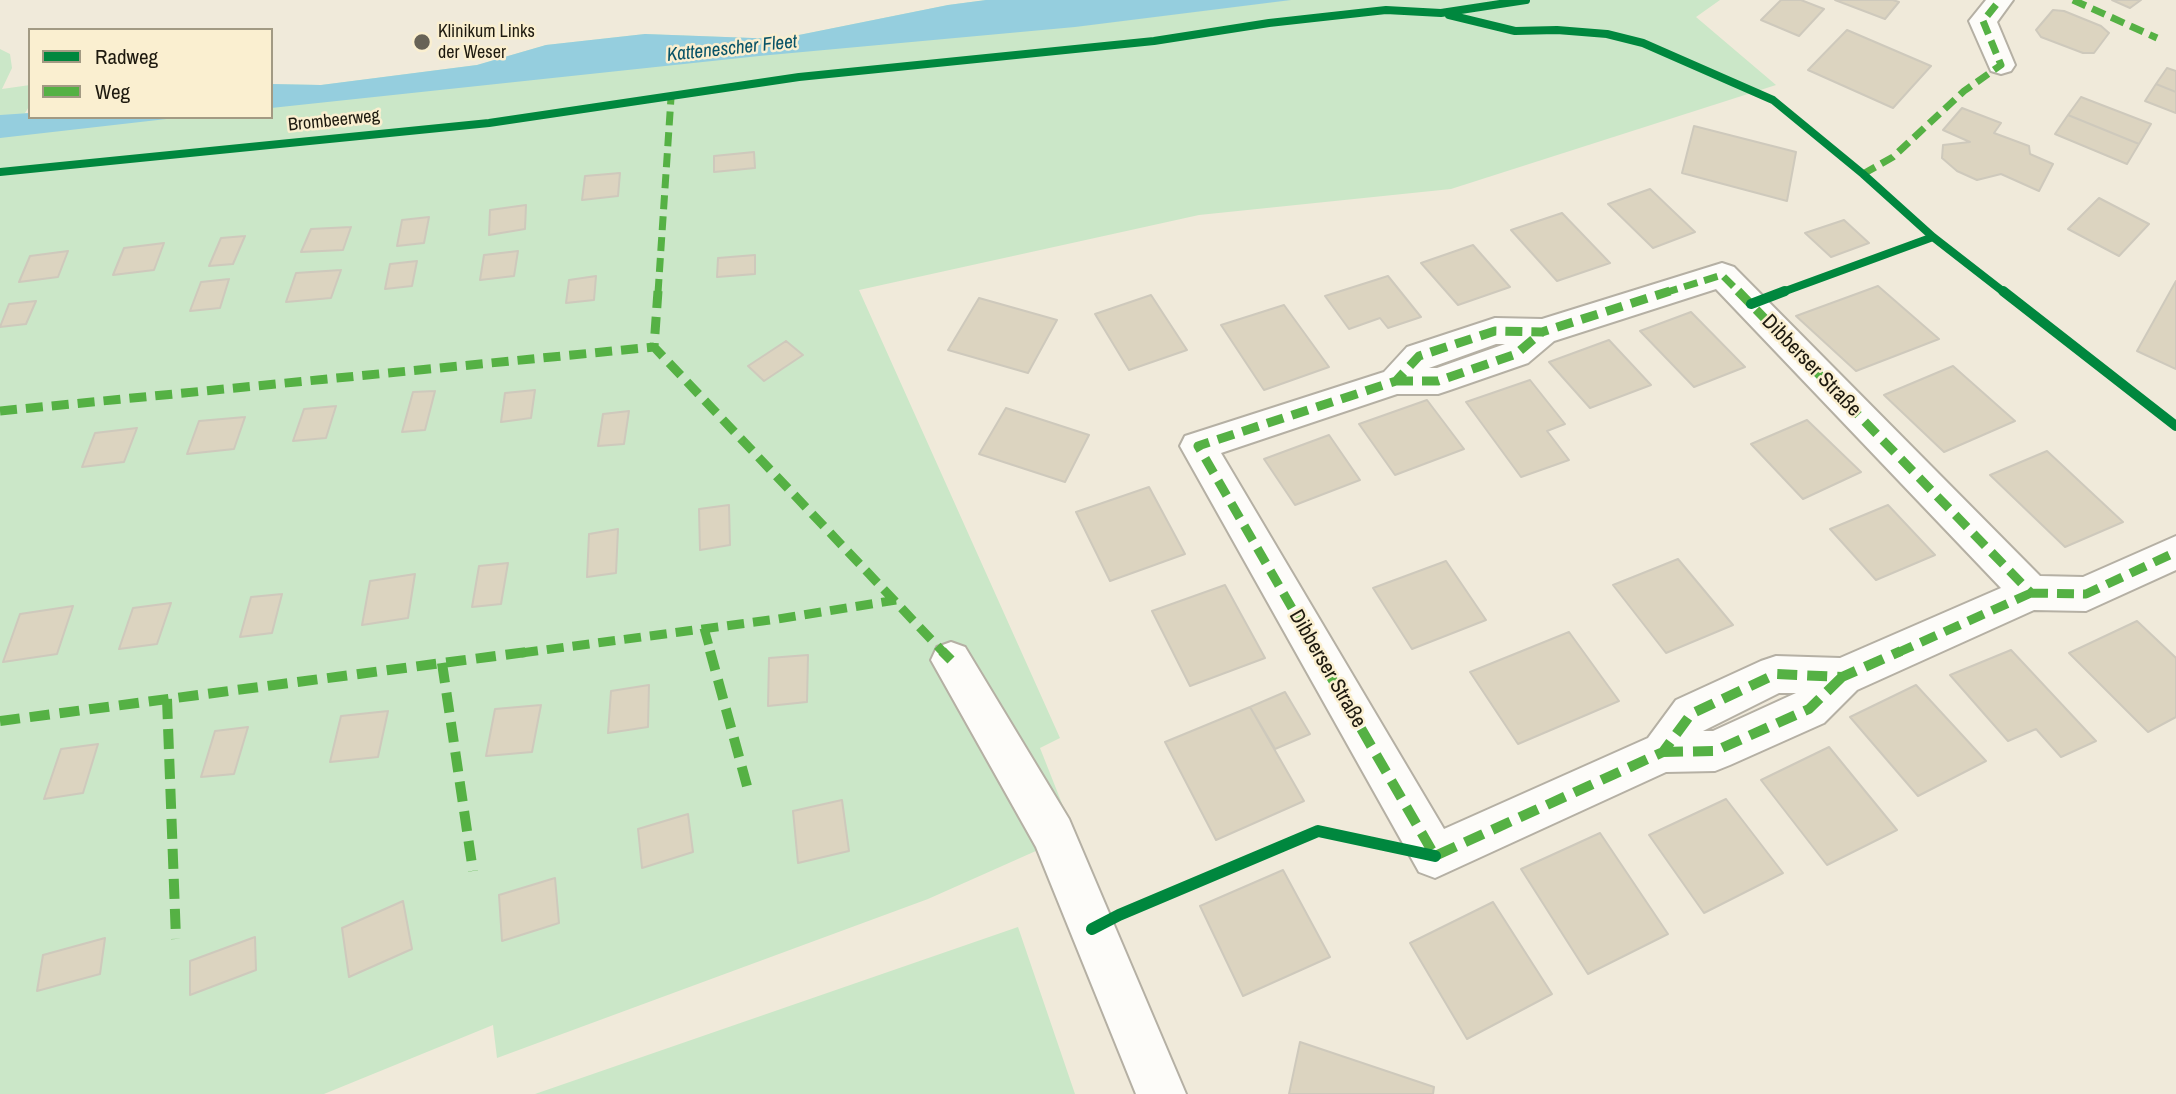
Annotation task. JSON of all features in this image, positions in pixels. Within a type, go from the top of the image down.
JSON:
[{"type":"street","points":[[2000,0],[1983,21],[2001,65]]},
{"type":"street","name":"Dibberser Straße","points":[[2031,593],[1722,275],[1542,332],[1495,331],[1419,356],[1396,381],[1198,446],[1435,856],[1662,752],[1715,751],[1809,709],[1842,677],[2031,593],[2086,594],[2176,552]]},
{"type":"street","points":[[951,660],[1053,834],[1161,1094]]},
{"type":"green space","points":[[986,0],[1720,0],[1696,17],[1776,85],[1451,189],[1199,215],[859,290],[1060,738],[1040,748],[1074,834],[928,899],[497,1058],[493,1025],[324,1094],[0,1094],[0,49],[10,54],[12,68],[2,89],[28,85],[28,108],[25,113],[28,113],[28,119],[273,119],[273,84],[321,85],[477,65],[546,45],[645,34],[779,39],[948,5]]},
{"type":"green space","points":[[1018,927],[1075,1094],[535,1094]]},
{"type":"water","name":"Kattenescher Fleet","points":[[986,0],[1291,0],[1075,27],[759,56],[273,108],[273,84],[321,85],[477,65],[546,45],[645,34],[779,39],[948,5]]},
{"type":"water","points":[[28,113],[28,119],[166,119],[0,138],[0,115]]},
{"type":"building","points":[[1781,0],[1801,0],[1824,9],[1799,36],[1761,20]]},
{"type":"building","points":[[1835,0],[1893,0],[1899,2],[1885,19]]},
{"type":"building","points":[[2112,0],[2141,0],[2130,8]]},
{"type":"building","points":[[2053,10],[2064,11],[2101,26],[2109,33],[2094,53],[2083,53],[2041,37],[2036,30]]},
{"type":"building","points":[[1847,30],[1931,66],[1893,108],[1808,70]]},
{"type":"building","points":[[2167,68],[2176,71],[2176,92],[2156,84]]},
{"type":"building","points":[[2156,84],[2176,92],[2176,113],[2145,101]]},
{"type":"building","points":[[2081,97],[2151,124],[2139,144],[2068,115]]},
{"type":"building","points":[[1962,108],[2001,123],[1994,133],[2029,146],[2030,154],[2053,164],[2039,191],[2001,174],[1977,180],[1957,171],[1942,158],[1943,145],[1970,142],[1943,130]]},
{"type":"building","points":[[2068,115],[2139,144],[2127,164],[2055,134]]},
{"type":"building","points":[[1694,126],[1796,152],[1787,201],[1682,173]]},
{"type":"building","points":[[754,152],[755,168],[714,172],[714,156]]},
{"type":"building","points":[[620,173],[618,196],[582,200],[585,176]]},
{"type":"building","points":[[1650,189],[1695,232],[1653,248],[1608,204]]},
{"type":"building","points":[[2099,198],[2149,224],[2119,256],[2068,229]]},
{"type":"building","points":[[526,205],[525,229],[489,235],[490,210]]},
{"type":"building","points":[[1562,213],[1610,263],[1557,281],[1511,230]]},
{"type":"building","points":[[429,217],[424,243],[397,246],[402,220]]},
{"type":"building","points":[[1844,220],[1869,243],[1831,257],[1805,233]]},
{"type":"building","points":[[351,227],[343,250],[301,252],[311,229]]},
{"type":"building","points":[[245,236],[233,264],[209,266],[221,238]]},
{"type":"building","points":[[164,243],[154,270],[113,275],[124,248]]},
{"type":"building","points":[[1473,245],[1510,287],[1458,305],[1421,263]]},
{"type":"building","points":[[68,251],[58,277],[19,282],[30,256]]},
{"type":"building","points":[[518,251],[514,276],[480,280],[484,255]]},
{"type":"building","points":[[755,255],[755,274],[717,277],[718,258]]},
{"type":"building","points":[[417,261],[412,286],[385,289],[390,264]]},
{"type":"building","points":[[341,270],[331,298],[286,302],[296,273]]},
{"type":"building","points":[[596,276],[594,300],[566,303],[569,280]]},
{"type":"building","points":[[1388,276],[1421,317],[1388,328],[1380,318],[1349,329],[1325,296]]},
{"type":"building","points":[[229,279],[220,308],[190,311],[201,282]]},
{"type":"building","points":[[2176,281],[2176,369],[2137,351]]},
{"type":"building","points":[[1878,286],[1939,339],[1856,371],[1796,316]]},
{"type":"building","points":[[1151,295],[1187,350],[1129,370],[1095,314]]},
{"type":"building","points":[[979,298],[1057,320],[1028,373],[948,350]]},
{"type":"building","points":[[36,301],[26,324],[0,327],[9,304]]},
{"type":"building","points":[[1284,305],[1329,367],[1264,390],[1221,325]]},
{"type":"building","points":[[1691,312],[1745,367],[1694,387],[1640,331]]},
{"type":"building","points":[[1609,340],[1651,385],[1590,408],[1549,362]]},
{"type":"building","points":[[786,341],[803,355],[764,381],[748,366]]},
{"type":"building","points":[[1953,366],[2015,421],[1944,452],[1884,395]]},
{"type":"building","points":[[1530,380],[1565,424],[1547,431],[1569,460],[1521,477],[1466,402]]},
{"type":"building","points":[[535,390],[531,418],[501,422],[505,393]]},
{"type":"building","points":[[435,391],[425,430],[402,432],[413,392]]},
{"type":"building","points":[[1427,400],[1464,449],[1395,475],[1359,424]]},
{"type":"building","points":[[336,406],[326,438],[293,441],[304,409]]},
{"type":"building","points":[[1006,408],[1089,435],[1065,482],[979,454]]},
{"type":"building","points":[[629,411],[624,444],[598,446],[603,414]]},
{"type":"building","points":[[245,417],[234,449],[187,454],[199,421]]},
{"type":"building","points":[[1807,420],[1861,472],[1803,499],[1751,444]]},
{"type":"building","points":[[137,428],[124,462],[82,467],[95,433]]},
{"type":"building","points":[[1329,435],[1360,480],[1295,505],[1264,459]]},
{"type":"building","points":[[2047,451],[2123,522],[2065,547],[1990,475]]},
{"type":"building","points":[[1149,487],[1185,554],[1110,581],[1076,512]]},
{"type":"building","points":[[729,505],[730,545],[700,550],[699,509]]},
{"type":"building","points":[[1888,505],[1935,555],[1876,580],[1830,529]]},
{"type":"building","points":[[618,529],[616,573],[587,577],[589,534]]},
{"type":"building","points":[[1678,559],[1733,625],[1666,653],[1613,585]]},
{"type":"building","points":[[1446,561],[1486,620],[1412,649],[1373,588]]},
{"type":"building","points":[[508,563],[501,604],[472,607],[479,566]]},
{"type":"building","points":[[415,574],[408,618],[362,625],[370,581]]},
{"type":"building","points":[[1225,585],[1265,658],[1190,686],[1152,611]]},
{"type":"building","points":[[282,594],[272,633],[240,637],[251,597]]},
{"type":"building","points":[[171,603],[157,644],[119,649],[133,608]]},
{"type":"building","points":[[73,606],[57,654],[3,662],[20,614]]},
{"type":"building","points":[[2137,621],[2176,658],[2176,717],[2148,732],[2069,653]]},
{"type":"building","points":[[1569,632],[1619,701],[1518,744],[1470,672]]},
{"type":"building","points":[[2011,650],[2096,741],[2061,757],[2036,729],[2008,741],[1950,675]]},
{"type":"building","points":[[808,655],[807,702],[768,706],[769,658]]},
{"type":"building","points":[[649,685],[648,727],[608,733],[611,691]]},
{"type":"building","points":[[1916,685],[1986,761],[1918,796],[1850,717]]},
{"type":"building","points":[[1285,692],[1310,734],[1275,749],[1250,707]]},
{"type":"building","points":[[541,705],[532,752],[486,756],[495,709]]},
{"type":"building","points":[[1250,707],[1304,801],[1216,840],[1165,742]]},
{"type":"building","points":[[388,711],[378,757],[330,762],[341,716]]},
{"type":"building","points":[[248,727],[234,774],[201,777],[215,731]]},
{"type":"building","points":[[98,744],[83,793],[44,799],[61,749]]},
{"type":"building","points":[[1829,747],[1897,830],[1827,865],[1761,780]]},
{"type":"building","points":[[1726,799],[1783,873],[1704,913],[1649,835]]},
{"type":"building","points":[[842,800],[849,851],[798,863],[793,811]]},
{"type":"building","points":[[688,814],[693,852],[642,868],[638,829]]},
{"type":"building","points":[[1600,833],[1668,934],[1588,974],[1521,869]]},
{"type":"building","points":[[1283,870],[1330,957],[1243,996],[1200,906]]},
{"type":"building","points":[[555,878],[559,923],[502,941],[499,895]]},
{"type":"building","points":[[403,901],[412,949],[349,977],[342,928]]},
{"type":"building","points":[[1493,902],[1552,994],[1467,1039],[1410,943]]},
{"type":"building","points":[[255,937],[256,970],[190,995],[190,961]]},
{"type":"building","points":[[105,938],[100,974],[37,991],[43,955]]},
{"type":"building","points":[[1300,1042],[1434,1087],[1433,1094],[1289,1094]]},
{"type":"marked path","points":[[1863,174],[1893,157],[1964,91],[2001,65],[1983,21],[2000,0]]},
{"type":"marked path","points":[[2073,0],[2157,38]]},
{"type":"marked path","points":[[671,98],[654,347],[951,660]]},
{"type":"marked path","points":[[2031,593],[1722,275],[1542,332],[1495,331],[1419,356],[1396,381],[1198,446],[1435,856],[1663,752],[1691,714],[1776,674],[1842,677],[2031,593],[2086,594],[2176,552]]},
{"type":"marked path","points":[[1396,381],[1438,381],[1516,354],[1542,332]]},
{"type":"marked path","points":[[0,411],[654,347]]},
{"type":"marked path","points":[[0,721],[778,619],[896,600]]},
{"type":"marked path","points":[[704,628],[747,786]]},
{"type":"marked path","points":[[442,663],[473,871]]},
{"type":"marked path","points":[[1663,752],[1715,751],[1809,709],[1842,677]]},
{"type":"marked path","points":[[167,699],[176,939]]},
{"type":"cycle path","name":"Brombeerweg","points":[[0,172],[489,123],[799,77],[1154,41],[1269,23],[1386,10],[1441,13],[1526,0]]},
{"type":"cycle path","points":[[1449,15],[1515,31],[1557,30],[1607,34],[1643,43],[1773,100],[1863,174],[1933,237],[2176,426]]},
{"type":"cycle path","points":[[1751,304],[1933,237]]},
{"type":"cycle path","points":[[1092,929],[1119,915],[1318,831],[1435,856]]},
{"type":"place","name":"Klinikum Links der Weser","points":[[422,42]]}]
